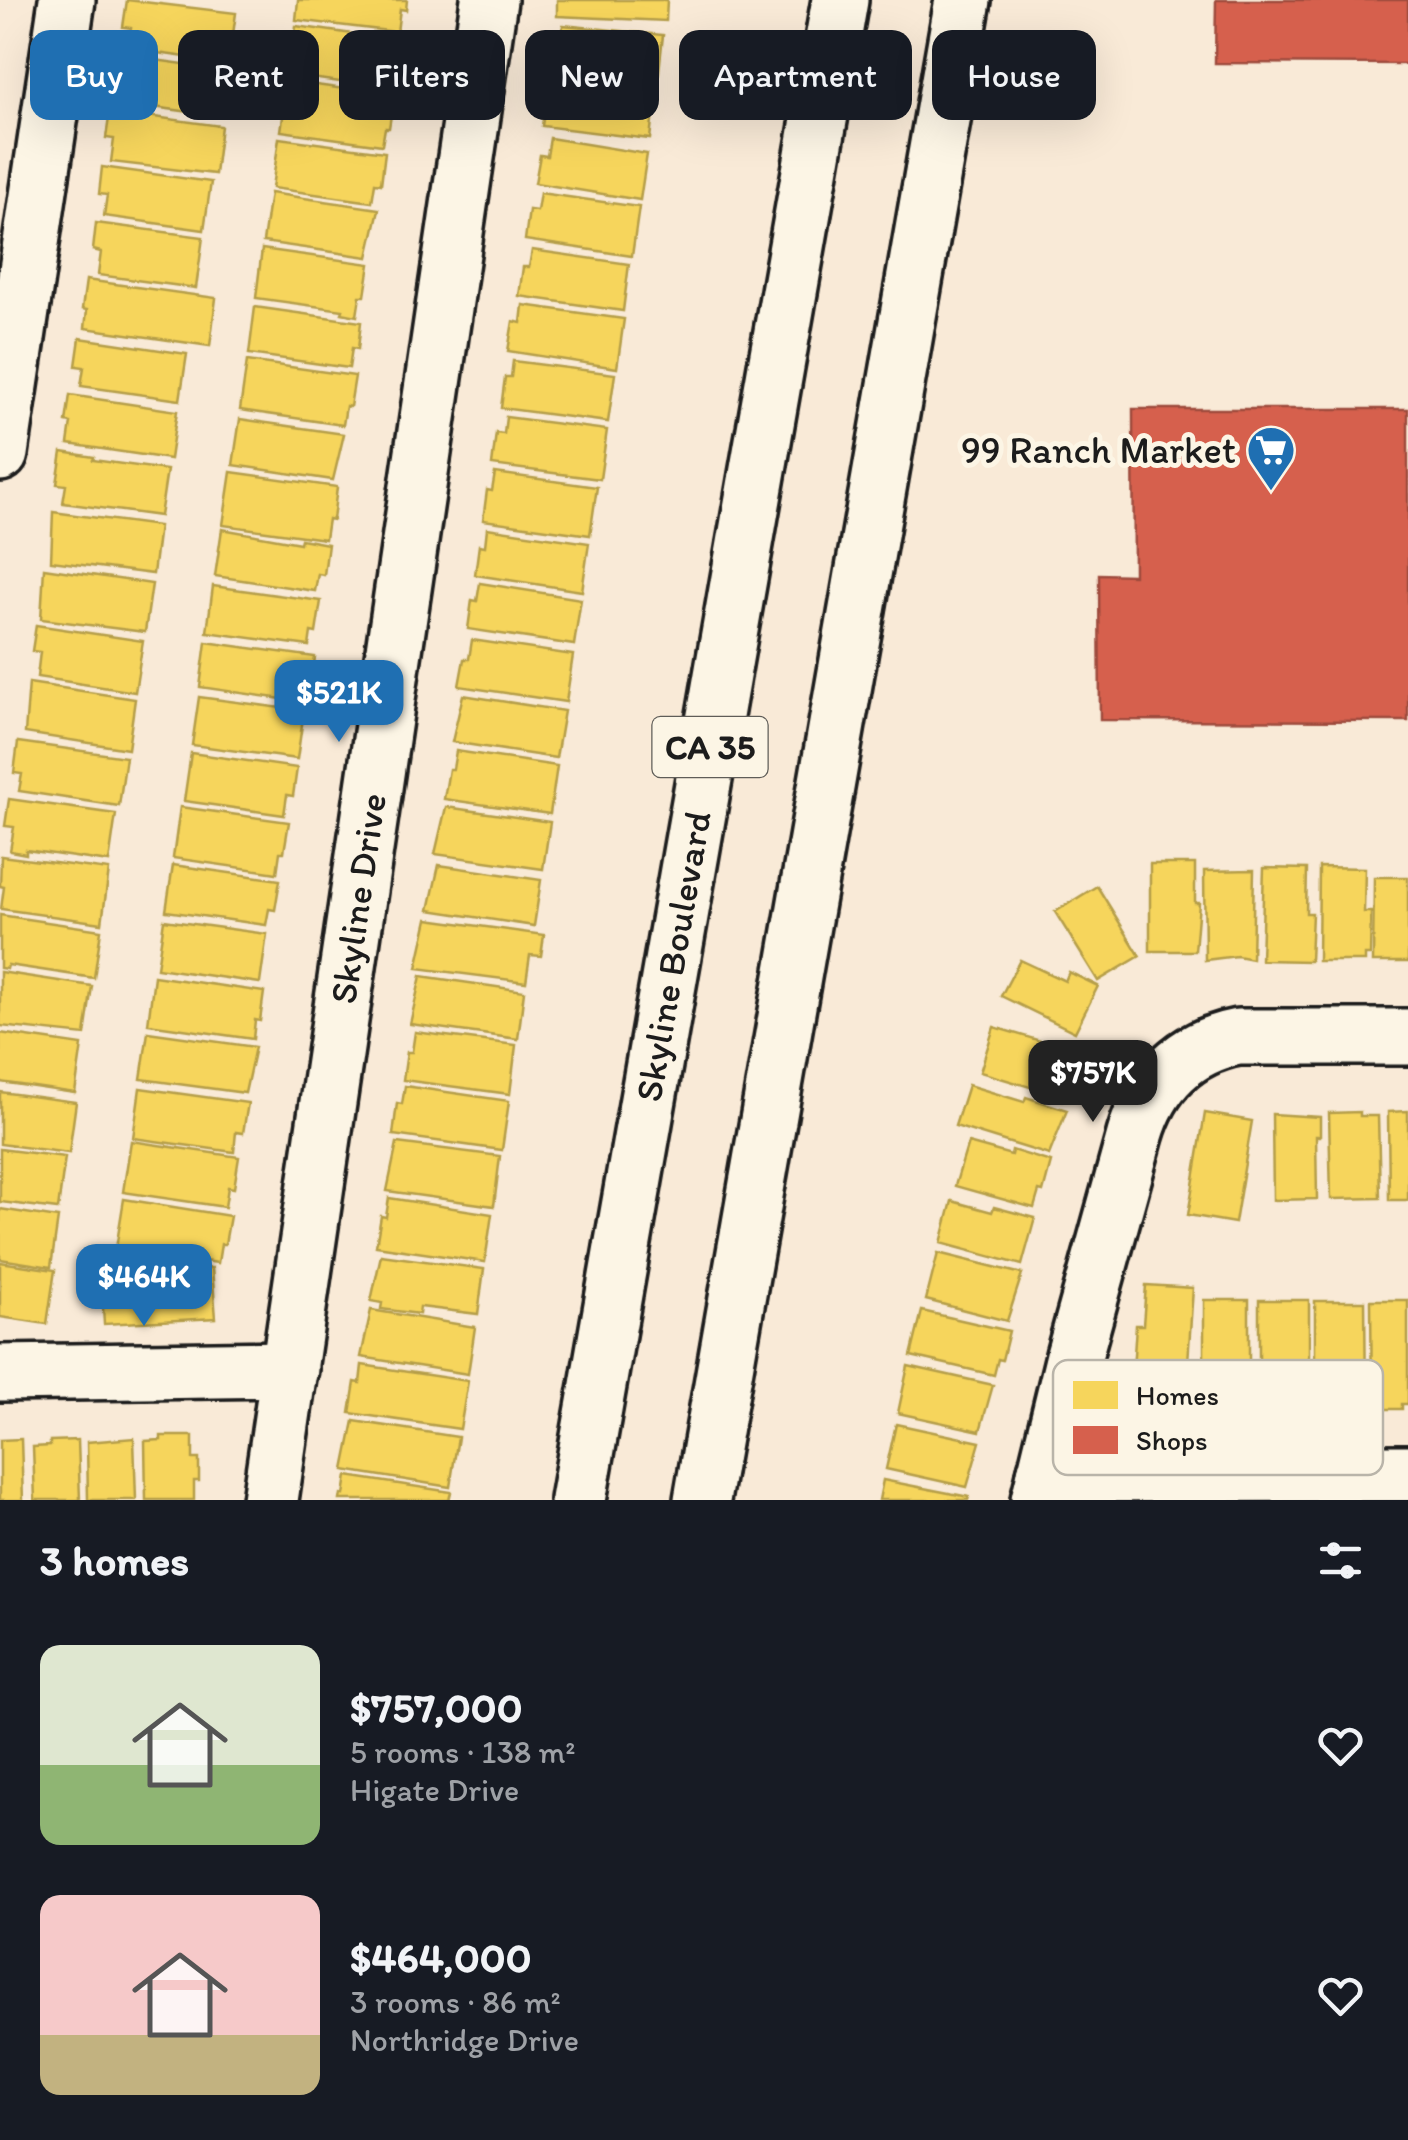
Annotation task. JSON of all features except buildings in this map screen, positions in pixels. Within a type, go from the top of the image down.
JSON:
[{"type":"street","points":[[0,453],[67,0]]},
{"type":"street","name":"Skyline Drive","points":[[270,1500],[489,0]]},
{"type":"street","name":"Skyline Boulevard","points":[[578,1500],[840,0]]},
{"type":"street","points":[[702,1500],[963,0]]},
{"type":"street","points":[[1075,1360],[1138,1123],[1163,1078],[1190,1055],[1212,1044],[1238,1038],[1408,1037]]},
{"type":"street","points":[[0,1373],[290,1369]]},
{"type":"street","points":[[1053,1445],[1042,1487],[1356,1475]]},
{"type":"street","points":[[1383,1474],[1408,1473]]},
{"type":"place","name":"99 Ranch Market","points":[[1271,492]]}]
